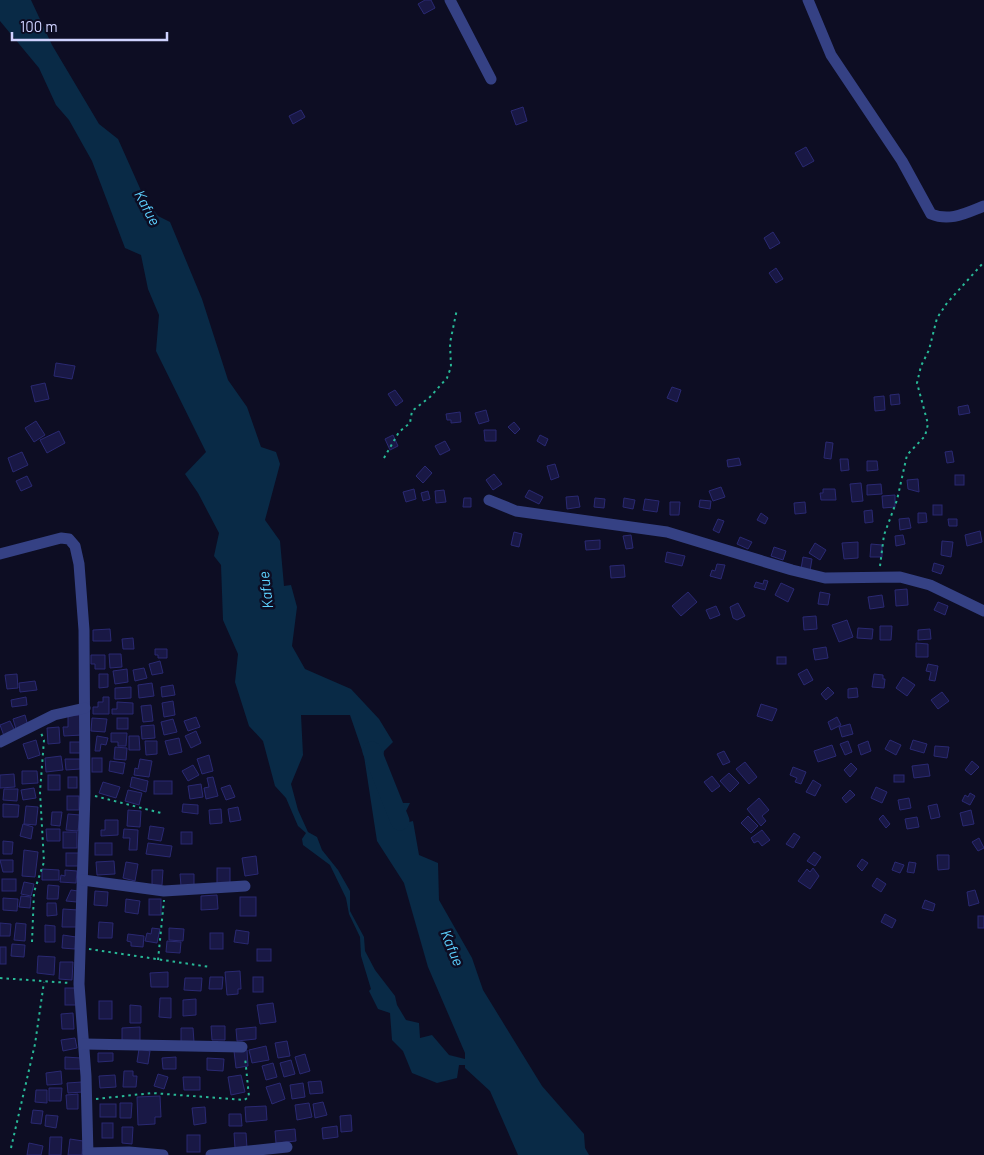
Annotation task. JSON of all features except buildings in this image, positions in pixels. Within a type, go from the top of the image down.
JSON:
[{"type":"street","points":[[450,0],[490,79]]},
{"type":"street","points":[[808,0],[831,55],[902,161],[931,214],[951,218],[984,206]]},
{"type":"street","points":[[489,500],[516,511],[667,532],[825,578],[900,577],[930,585],[984,611]]},
{"type":"street","points":[[0,554],[60,538],[69,539],[75,546],[82,583],[85,708],[85,793],[80,984],[88,1154],[129,1152],[163,1155]]},
{"type":"street","points":[[0,742],[54,715],[85,708]]},
{"type":"street","points":[[83,880],[164,891],[245,886]]},
{"type":"street","points":[[84,1044],[242,1047]]},
{"type":"street","points":[[212,1155],[287,1147]]},
{"type":"path","points":[[879,576],[884,535],[897,500],[907,455],[925,436],[925,409],[917,383],[921,366],[929,350],[937,318],[947,303],[984,262]]},
{"type":"path","points":[[384,458],[399,432],[410,423],[412,411],[430,397],[447,378],[450,367],[450,343],[457,309]]},
{"type":"path","points":[[32,942],[34,892],[44,862],[40,792],[44,740],[38,724]]},
{"type":"path","points":[[85,793],[161,814]]},
{"type":"path","points":[[158,960],[164,891]]},
{"type":"path","points":[[80,948],[210,967]]},
{"type":"path","points":[[0,978],[80,984]]},
{"type":"path","points":[[11,1148],[35,1044],[44,982]]},
{"type":"path","points":[[86,1099],[152,1093],[244,1100],[249,1097],[242,1047]]},
{"type":"water","points":[[0,0],[31,0],[52,45],[99,124],[118,139],[143,195],[158,216],[170,222],[202,299],[228,380],[247,407],[261,447],[276,452],[280,464],[265,520],[280,541],[284,586],[291,585],[297,607],[292,646],[305,669],[351,689],[379,719],[393,742],[384,751],[383,785],[395,803],[410,803],[404,815],[409,822],[413,821],[419,855],[438,863],[439,900],[472,958],[483,990],[542,1086],[584,1134],[585,1148],[589,1155],[518,1155],[490,1091],[465,1068],[465,1065],[459,1065],[457,1078],[437,1083],[412,1073],[403,1051],[392,1040],[390,1013],[378,1009],[369,991],[371,989],[361,956],[360,937],[349,914],[346,898],[330,865],[303,845],[302,839],[306,833],[298,826],[286,798],[275,786],[263,741],[249,726],[235,682],[238,654],[223,620],[221,565],[214,556],[219,533],[198,493],[185,474],[206,452],[156,351],[159,315],[148,289],[141,255],[125,248],[92,161],[69,120],[56,105],[39,68],[0,21]],"holes":[[[301,715],[350,715],[364,756],[377,841],[404,883],[428,967],[465,1053],[465,1059],[449,1055],[432,1035],[420,1038],[419,1023],[406,1020],[397,1005],[395,996],[375,970],[365,951],[364,937],[350,911],[350,891],[338,870],[322,850],[317,837],[308,832],[298,810],[291,784],[303,755]]]},
{"type":"waterway","name":"Kafue","points":[[372,751],[400,821]]}]
